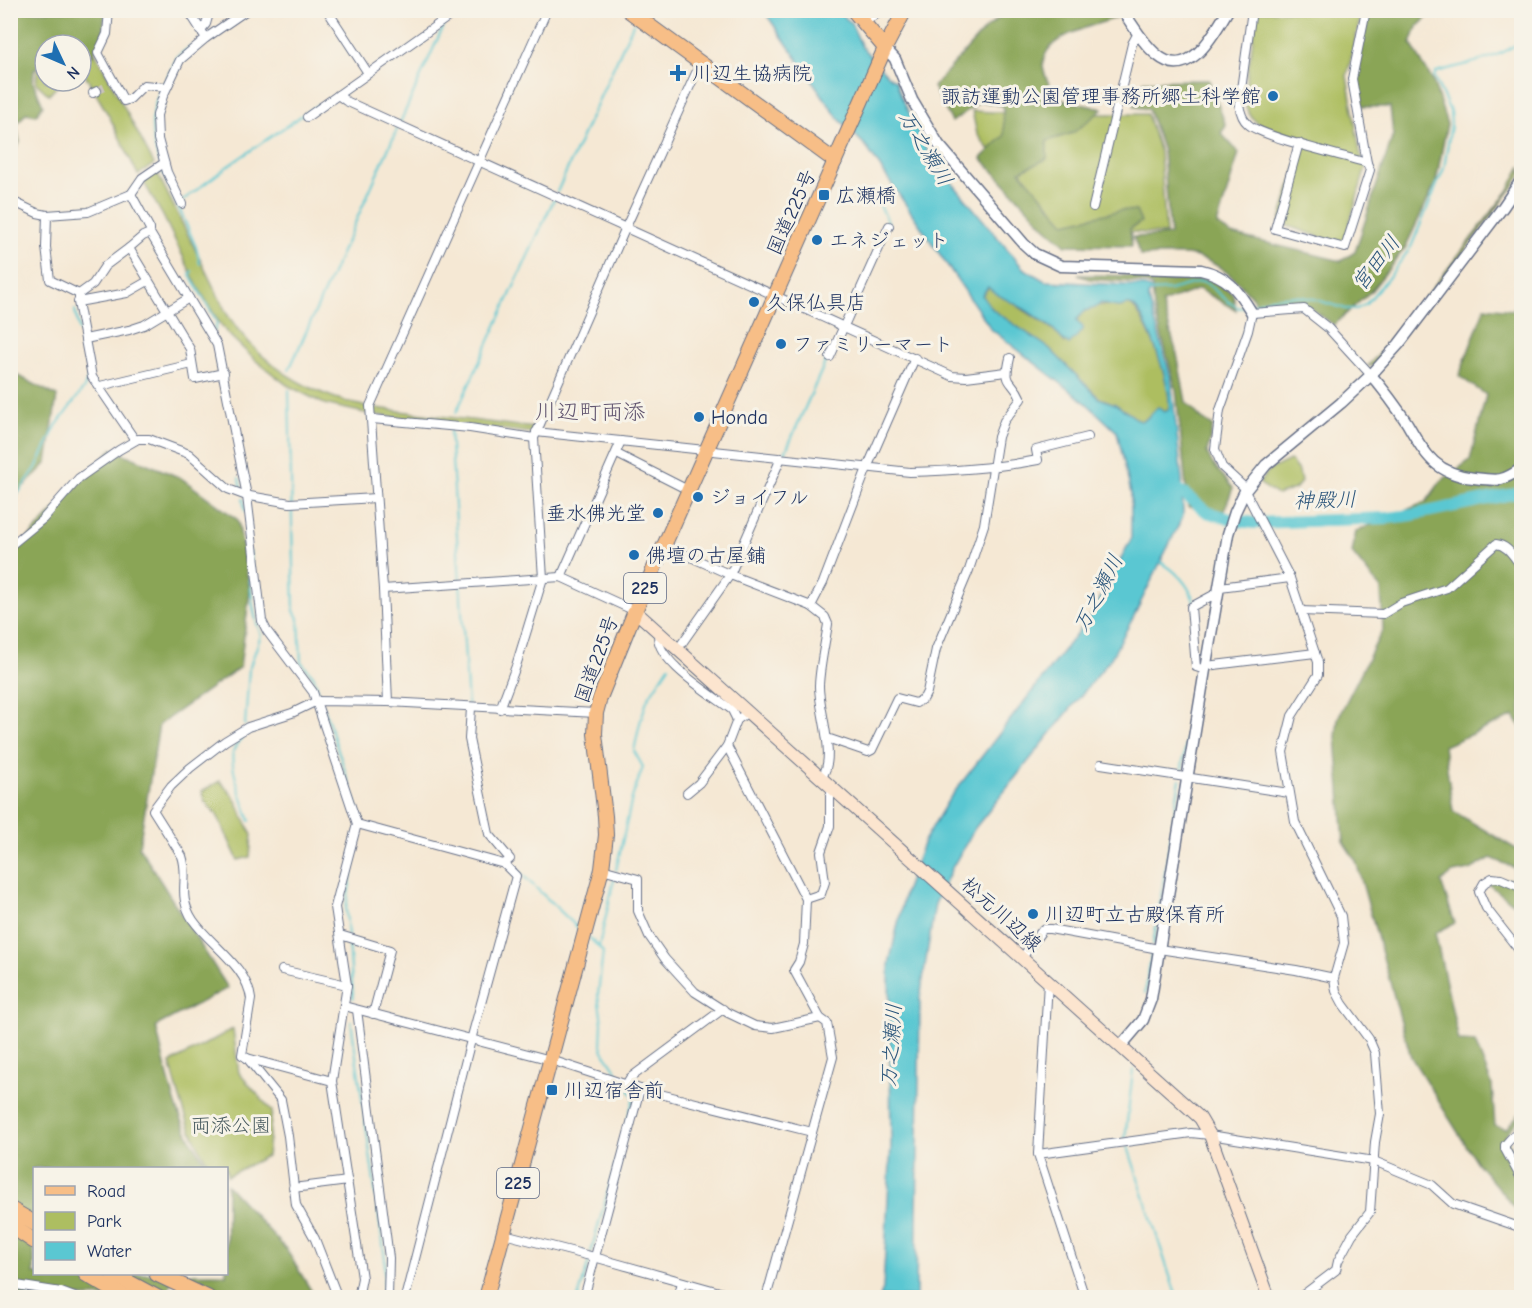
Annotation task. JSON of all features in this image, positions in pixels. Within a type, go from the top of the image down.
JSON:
[{"type":"highway","points":[[10,1199],[33,1210]]},
{"type":"highway","points":[[10,1209],[33,1222]]},
{"type":"highway","points":[[10,1217],[33,1229]]},
{"type":"highway","points":[[10,1225],[33,1240]]},
{"type":"highway","points":[[88,1275],[126,1298]]},
{"type":"highway","points":[[115,1275],[158,1298]]},
{"type":"highway","points":[[129,1275],[172,1298]]},
{"type":"highway","points":[[159,1275],[208,1298]]},
{"type":"main road","points":[[853,10],[885,48]]},
{"type":"main road","name":"国道225号","points":[[486,1298],[551,1060],[611,871],[595,734],[596,713],[635,611],[688,490],[885,48],[905,10]]},
{"type":"main road","points":[[634,15],[835,161]]},
{"type":"main road","name":"松元川辺線","points":[[635,611],[1200,1118],[1210,1135],[1269,1298]]},
{"type":"street","points":[[109,10],[107,34],[98,53],[110,84],[123,101],[130,99],[144,86],[164,86]]},
{"type":"street","points":[[188,10],[203,35]]},
{"type":"street","points":[[203,35],[210,10]]},
{"type":"street","points":[[182,204],[161,165],[157,115],[164,86],[180,60],[203,35],[247,10]]},
{"type":"street","points":[[327,10],[367,72]]},
{"type":"street","points":[[307,117],[367,72],[458,10]]},
{"type":"street","points":[[388,702],[383,588],[370,406],[547,10]]},
{"type":"street","points":[[862,22],[875,15],[876,10]]},
{"type":"street","points":[[1122,10],[1156,55],[1164,60],[1179,63],[1186,62],[1203,48],[1228,10]]},
{"type":"street","points":[[1252,10],[1239,104],[1242,117],[1247,124],[1259,131],[1367,163]]},
{"type":"street","points":[[1299,143],[1275,229],[1345,248],[1370,170],[1352,79],[1366,10]]},
{"type":"street","points":[[1093,207],[1132,44],[1138,33]]},
{"type":"street","points":[[885,48],[895,59],[912,100],[939,145],[1035,254],[1061,266],[1201,270],[1221,277],[1248,307],[1248,331],[1220,410],[1215,449],[1222,467],[1245,490],[1290,578],[1318,662],[1318,675],[1292,716],[1283,752],[1295,822],[1341,915],[1344,944],[1334,978],[1336,991],[1369,1039],[1375,1053],[1380,1114],[1370,1212],[1352,1234],[1338,1261],[1336,1270],[1299,1298]]},
{"type":"street","points":[[500,709],[543,579],[535,435],[700,64]]},
{"type":"street","points":[[338,95],[398,125],[952,376],[966,377],[1006,372]]},
{"type":"street","points":[[10,200],[37,213],[47,215],[88,212],[131,194],[142,178],[161,165]]},
{"type":"street","points":[[1121,1046],[1147,1013],[1151,999],[1155,948],[1202,668],[1228,534],[1245,490],[1273,458],[1313,427],[1371,375],[1415,323],[1503,207],[1521,179]]},
{"type":"street","points":[[131,194],[150,233],[218,345],[244,495],[262,621],[318,701],[357,824],[334,907],[346,936],[347,985],[332,1081],[362,1278],[358,1298]]},
{"type":"street","points":[[47,215],[46,247],[50,280],[79,298],[127,293],[148,281]]},
{"type":"street","points":[[830,357],[842,325],[889,226]]},
{"type":"street","points":[[79,298],[93,284],[105,266],[150,233]]},
{"type":"street","points":[[129,248],[190,350],[195,379],[224,373]]},
{"type":"street","points":[[79,298],[92,377],[135,440]]},
{"type":"street","points":[[85,339],[144,325],[189,298]]},
{"type":"street","points":[[1248,307],[1304,309],[1328,328],[1393,402],[1424,452],[1449,473],[1467,478],[1500,480],[1507,479],[1521,468]]},
{"type":"street","points":[[811,606],[823,583],[867,468],[915,358]]},
{"type":"street","points":[[827,738],[868,752],[872,750],[897,698],[916,703],[924,698],[927,692],[936,649],[979,541],[998,437],[1004,421],[1021,399],[1010,384],[1006,372],[1010,358]]},
{"type":"street","points":[[100,386],[192,364]]},
{"type":"street","points":[[372,418],[535,435],[707,449],[910,472],[992,468],[1038,460],[1036,450],[1088,437]]},
{"type":"street","points":[[10,546],[43,519],[79,478],[135,440],[149,439],[189,454],[228,489],[244,495],[292,503],[376,498]]},
{"type":"street","points":[[561,577],[621,441]]},
{"type":"street","points":[[617,454],[688,490]]},
{"type":"street","points":[[678,649],[732,576],[781,458]]},
{"type":"street","points":[[1301,611],[1383,614],[1401,603],[1448,588],[1496,544],[1509,550],[1521,567]]},
{"type":"street","points":[[664,545],[732,576],[811,606],[825,617],[828,624],[819,686],[827,738],[827,769],[821,778]]},
{"type":"street","points":[[383,588],[561,577],[635,611]]},
{"type":"street","points":[[1290,578],[1219,589],[1191,607],[1196,667],[1315,653]]},
{"type":"street","points":[[659,632],[657,637],[660,645],[673,666],[732,710],[737,720]]},
{"type":"street","points":[[332,1081],[242,1055],[251,999],[250,991],[234,965],[194,921],[182,892],[184,863],[182,856],[153,810],[171,786],[190,768],[245,729],[292,713],[318,701],[388,702],[596,713]]},
{"type":"street","points":[[468,707],[469,739],[489,834],[510,859],[507,862]]},
{"type":"street","points":[[687,793],[699,783],[727,746],[737,720],[748,711]]},
{"type":"street","points":[[727,746],[806,899],[802,951],[794,970],[820,1018],[826,1023],[833,1057],[766,1298]]},
{"type":"street","points":[[1101,764],[1289,793]]},
{"type":"street","points":[[806,899],[821,894],[825,887],[821,852],[830,826],[830,796],[833,788]]},
{"type":"street","points":[[357,824],[507,862],[516,876],[471,1040],[405,1298]]},
{"type":"street","points":[[611,871],[638,879],[638,911],[649,936],[688,986],[745,1023],[773,1028],[820,1018]]},
{"type":"street","points":[[1521,888],[1495,877],[1487,880],[1480,887],[1479,892],[1486,908],[1521,954]]},
{"type":"street","points":[[1022,958],[1044,929],[1334,978]]},
{"type":"street","points":[[346,936],[390,950],[374,1014]]},
{"type":"street","points":[[282,969],[347,985]]},
{"type":"street","points":[[1048,982],[1038,1154],[1085,1298]]},
{"type":"street","points":[[344,1006],[551,1060],[640,1089],[812,1132]]},
{"type":"street","points":[[357,1010],[389,1258],[388,1298]]},
{"type":"street","points":[[624,1082],[723,1010]]},
{"type":"street","points":[[247,1058],[281,1100],[288,1136],[292,1188],[296,1205],[315,1239],[338,1298]]},
{"type":"street","points":[[584,1298],[640,1089]]},
{"type":"street","points":[[1521,1126],[1505,1145],[1521,1180]]},
{"type":"street","points":[[1038,1154],[1191,1133],[1210,1135],[1374,1161],[1432,1185],[1453,1204],[1521,1228]]},
{"type":"street","points":[[292,1188],[348,1181]]},
{"type":"street","points":[[504,1234],[594,1257],[681,1284],[741,1298]]},
{"type":"street","points":[[10,1284],[61,1292],[77,1298]]},
{"type":"street","points":[[678,1298],[681,1284]]},
{"type":"green space","points":[[11,11],[105,11],[103,38],[93,53],[93,33],[33,33],[33,93],[38,93],[43,105],[36,115],[26,113],[16,125],[20,142],[11,156]]},
{"type":"green space","points":[[1008,11],[1112,11],[1116,18],[1072,33],[1052,46],[1046,54],[1043,64],[1044,73],[1058,99],[1103,109],[1073,133],[1047,141],[1047,159],[1020,171],[1065,223],[1122,210],[1136,211],[1141,222],[1130,229],[1132,246],[1066,245],[1046,228],[981,158],[1004,136],[1003,106],[981,101],[952,122],[933,87],[984,30]]},
{"type":"green space","points":[[1257,11],[1362,11],[1347,76],[1360,152],[1366,167],[1344,242],[1329,240],[1279,223],[1305,139],[1266,128],[1251,117],[1247,109],[1244,98]]},
{"type":"green space","points":[[1370,11],[1434,11],[1417,27],[1411,44],[1433,81],[1447,124],[1436,182],[1405,248],[1371,291],[1334,325],[1304,303],[1279,302],[1258,305],[1231,276],[1206,260],[1185,255],[1141,256],[1133,237],[1170,235],[1163,151],[1148,109],[1134,107],[1143,81],[1209,80],[1226,126],[1221,133],[1239,153],[1217,225],[1231,234],[1341,261],[1355,252],[1393,135],[1390,107],[1362,107],[1355,75]]},
{"type":"green space","points":[[95,52],[154,164],[138,175],[93,89],[93,54]]},
{"type":"green space","points":[[972,111],[1034,114],[1147,114],[1160,152],[1166,234],[1056,228],[1011,179],[977,134]]},
{"type":"green space","points":[[1521,166],[1521,173],[1513,187],[1407,327],[1374,366],[1368,366],[1404,325],[1508,191]]},
{"type":"green space","points":[[156,170],[227,314],[255,349],[288,375],[325,394],[368,407],[534,428],[533,433],[369,414],[324,404],[287,385],[255,360],[218,321],[143,181]]},
{"type":"green space","points":[[1078,275],[1149,276],[1169,281],[1192,278],[1215,280],[1233,294],[1236,310],[1199,289],[1162,303],[1177,354],[1186,402],[1202,419],[1213,426],[1207,452],[1212,463],[1233,488],[1224,511],[1188,507],[1176,390],[1154,308],[1152,287],[1147,283],[1089,279]]},
{"type":"green space","points":[[989,287],[1054,330],[1065,343],[1083,327],[1076,322],[1087,308],[1129,304],[1136,310],[1143,322],[1158,354],[1168,388],[1168,410],[1164,412],[1158,407],[1145,420],[1140,421],[1115,404],[1099,398],[1049,348],[993,310],[982,295]]},
{"type":"green space","points":[[1521,298],[1521,728],[1514,716],[1444,746],[1453,811],[1521,852],[1521,909],[1489,885],[1494,880],[1513,879],[1515,868],[1491,858],[1470,870],[1453,873],[1441,882],[1455,923],[1435,933],[1459,1041],[1475,1042],[1492,1085],[1495,1126],[1506,1129],[1521,1112],[1521,1117],[1505,1136],[1521,1165],[1521,1215],[1477,1163],[1411,1057],[1356,861],[1344,843],[1336,737],[1338,718],[1383,629],[1381,589],[1352,553],[1356,531],[1426,502],[1441,481],[1470,460],[1486,395],[1459,376],[1485,307],[1513,310]]},
{"type":"green space","points":[[11,372],[57,396],[47,463],[11,499]]},
{"type":"green space","points":[[112,449],[181,478],[238,520],[250,591],[240,667],[159,725],[139,847],[228,988],[156,1026],[169,1082],[182,1120],[199,1153],[210,1167],[33,1167],[33,1275],[228,1275],[228,1186],[286,1249],[315,1297],[200,1297],[172,1280],[166,1297],[11,1297],[10,557]]},
{"type":"green space","points":[[1290,460],[1299,472],[1301,482],[1295,489],[1277,495],[1259,483],[1269,470]]},
{"type":"green space","points":[[220,781],[234,797],[252,835],[250,857],[238,860],[217,815],[204,801],[202,791]]},
{"type":"green space","name":"両添公園","points":[[233,1029],[239,1073],[272,1111],[267,1156],[228,1176],[228,1167],[215,1167],[209,1163],[194,1138],[170,1063]]},
{"type":"water","name":"万之瀬川","points":[[764,11],[838,11],[851,23],[862,47],[888,76],[896,81],[930,156],[1023,268],[1045,281],[1144,286],[1150,289],[1148,296],[1171,379],[1182,480],[1183,516],[1111,658],[975,828],[935,904],[920,998],[916,1297],[880,1297],[883,1289],[891,1145],[889,964],[905,892],[924,841],[949,799],[1094,611],[1131,539],[1131,493],[1117,432],[1086,403],[991,329],[865,145],[838,118]],"holes":[[[988,287],[1035,316],[1069,344],[1083,330],[1083,327],[1076,321],[1084,311],[1095,308],[1101,303],[1117,307],[1133,306],[1139,312],[1152,339],[1164,373],[1169,402],[1168,410],[1164,412],[1158,407],[1145,420],[1140,421],[1115,404],[1099,398],[1049,348],[993,310],[982,295]]]},
{"type":"waterway","points":[[557,192],[634,22]]},
{"type":"waterway","points":[[289,370],[443,27]]},
{"type":"waterway","name":"宮田川","points":[[1251,305],[1272,298],[1295,296],[1346,309],[1357,309],[1366,304],[1411,247],[1444,168],[1451,125],[1450,111],[1434,77],[1436,72],[1492,57],[1522,40]]},
{"type":"waterway","points":[[164,84],[178,56],[191,46]]},
{"type":"waterway","points":[[159,162],[152,125],[154,108],[161,89]]},
{"type":"waterway","points":[[182,201],[228,166],[317,105]]},
{"type":"waterway","points":[[161,167],[196,247],[200,264]]},
{"type":"waterway","points":[[876,190],[874,193],[888,222],[887,225]]},
{"type":"waterway","points":[[456,413],[554,199]]},
{"type":"waterway","points":[[192,271],[190,275],[217,322],[215,331]]},
{"type":"waterway","name":"宮田川","points":[[1150,291],[1170,290],[1205,282],[1230,303],[1239,308],[1245,306]]},
{"type":"waterway","points":[[75,310],[79,331]]},
{"type":"waterway","points":[[784,455],[828,356]]},
{"type":"waterway","points":[[10,505],[36,468],[56,426],[84,388],[89,375]]},
{"type":"waterway","points":[[289,390],[294,611],[299,620],[301,662],[314,677],[318,690]]},
{"type":"waterway","points":[[450,429],[468,705]]},
{"type":"waterway","points":[[239,478],[241,490]]},
{"type":"waterway","name":"神殿川","points":[[1170,483],[1207,512],[1233,520],[1254,523],[1388,518],[1522,492]]},
{"type":"waterway","points":[[243,499],[245,511]]},
{"type":"waterway","points":[[245,725],[249,669],[261,635],[253,605],[250,552]]},
{"type":"waterway","points":[[1160,562],[1181,578],[1194,602]]},
{"type":"waterway","points":[[1196,607],[1196,619]]},
{"type":"waterway","points":[[616,870],[632,798],[643,767],[634,751],[640,723],[647,700],[669,666]]},
{"type":"waterway","points":[[1181,774],[1198,670]]},
{"type":"waterway","points":[[323,705],[361,819]]},
{"type":"waterway","points":[[245,731],[234,749],[232,759],[250,821]]},
{"type":"waterway","points":[[1153,945],[1180,779]]},
{"type":"waterway","points":[[348,936],[346,908],[358,834]]},
{"type":"waterway","points":[[509,862],[579,929]]},
{"type":"waterway","points":[[599,946],[615,876]]},
{"type":"waterway","points":[[590,938],[603,952],[598,995],[602,1023],[601,1045],[623,1081]]},
{"type":"waterway","points":[[349,941],[353,998]]},
{"type":"waterway","points":[[1145,993],[1152,951]]},
{"type":"waterway","points":[[351,1021],[385,1259],[383,1298]]},
{"type":"waterway","points":[[1125,1139],[1133,1070]]},
{"type":"waterway","points":[[591,1252],[634,1097],[628,1088]]},
{"type":"waterway","points":[[1127,1144],[1177,1298]]},
{"type":"waterway","points":[[578,1298],[590,1258]]},
{"type":"waterway","points":[[596,1262],[608,1265]]},
{"type":"tunnel","points":[[97,91],[107,86]]},
{"type":"place","name":"川辺生協病院","points":[[678,73]]},
{"type":"place","name":"諏訪運動公園管理事務所郷土科学館","points":[[1273,96]]},
{"type":"place","name":"広瀬橋","points":[[824,195]]},
{"type":"place","name":"エネジェット","points":[[817,240]]},
{"type":"place","name":"久保仏具店","points":[[754,302]]},
{"type":"place","name":"ファミリーマート","points":[[781,344]]},
{"type":"place","name":"Honda","points":[[699,417]]},
{"type":"place","name":"ジョイフル","points":[[698,497]]},
{"type":"place","name":"垂水佛光堂","points":[[658,513]]},
{"type":"place","name":"佛壇の古屋鋪","points":[[634,555]]},
{"type":"place","name":"川辺町立古殿保育所","points":[[1033,914]]},
{"type":"place","name":"川辺宿舎前","points":[[552,1090]]},
{"type":"district","name":"川辺町両添","points":[[590,411]]}]
